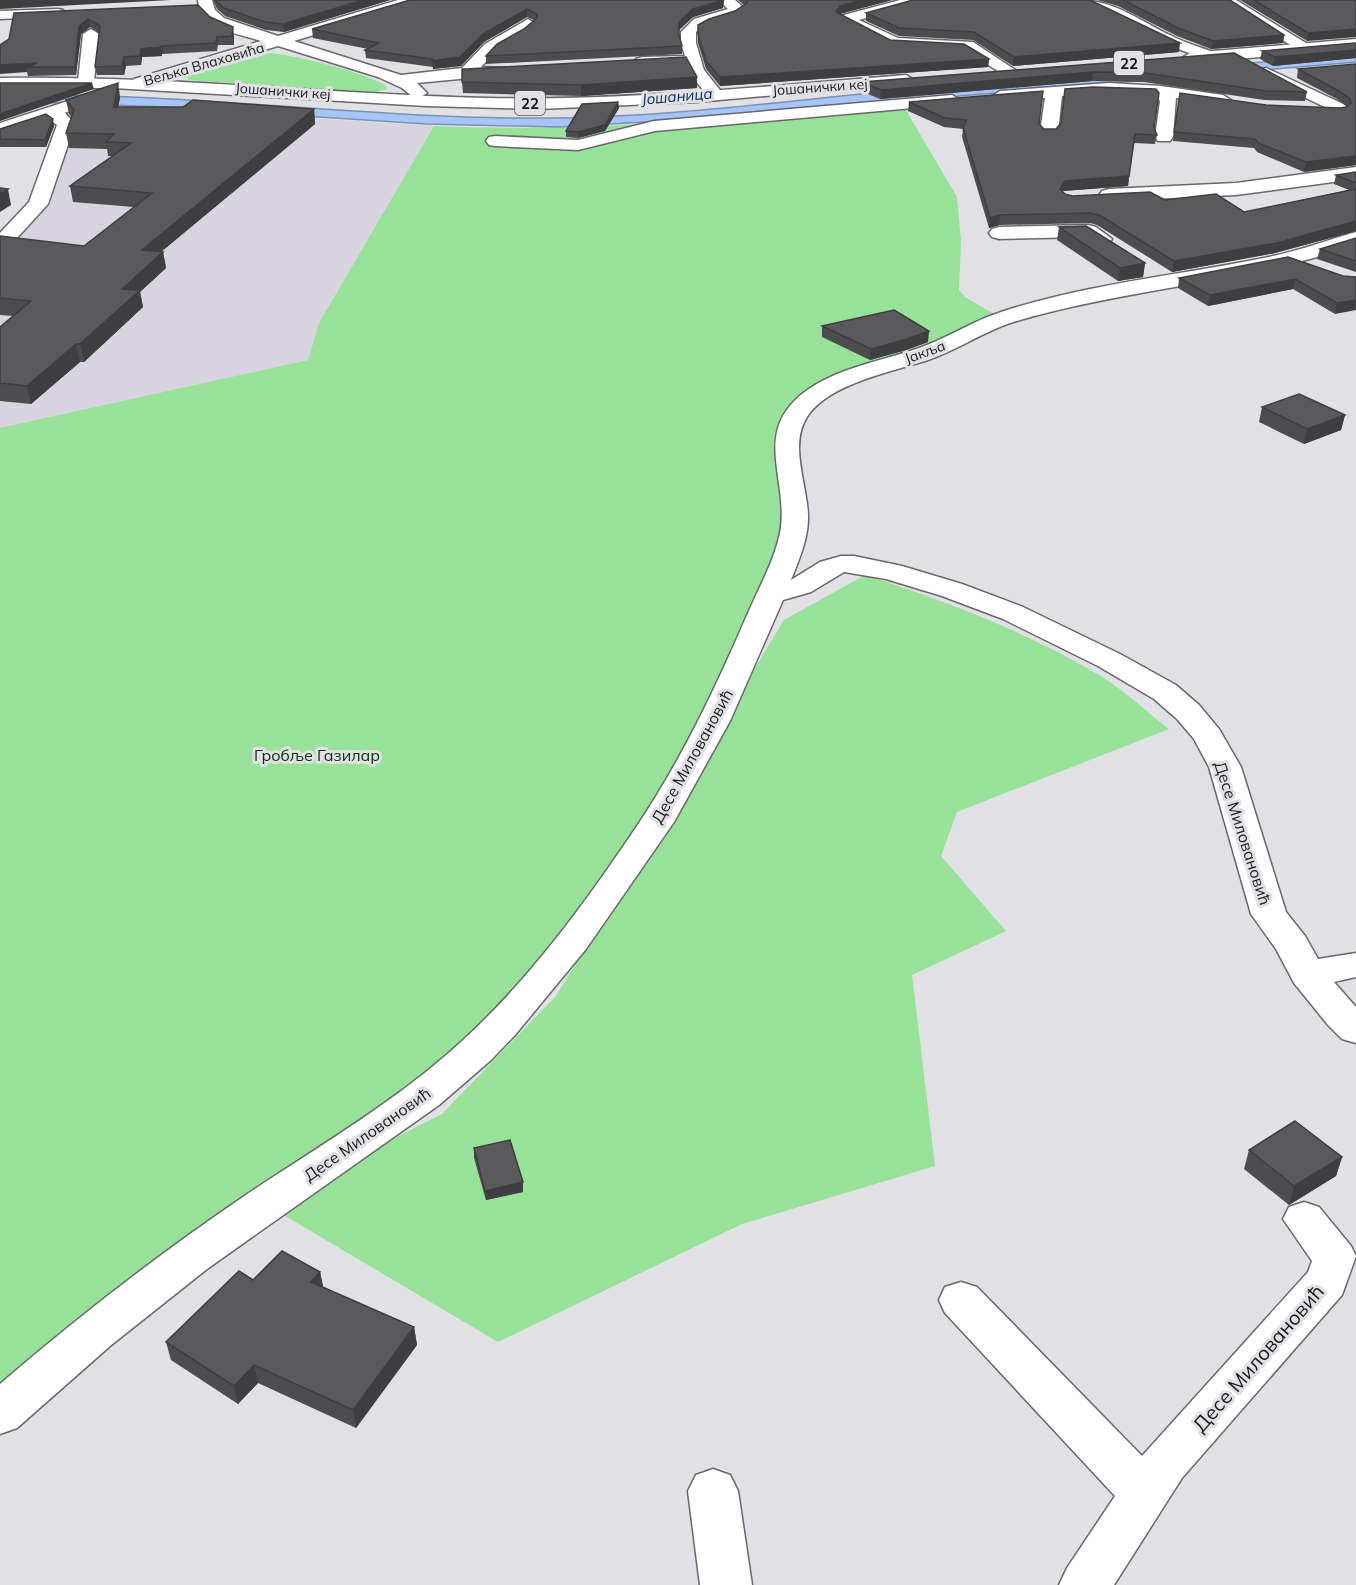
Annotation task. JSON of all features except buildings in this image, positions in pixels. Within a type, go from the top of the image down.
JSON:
[{"type":"street","points":[[279,42],[414,0]]},
{"type":"street","points":[[716,95],[696,71],[688,38],[689,32],[705,20],[738,9],[725,0]]},
{"type":"street","points":[[917,0],[845,19],[895,43],[971,46],[1017,72],[988,74]]},
{"type":"street","points":[[1086,0],[1134,21],[1170,41],[1210,56]]},
{"type":"street","points":[[1226,0],[1306,48]]},
{"type":"street","points":[[188,6],[205,3]]},
{"type":"street","name":"Вељка Влаховића","points":[[205,3],[208,13],[218,21],[279,42]]},
{"type":"street","points":[[357,3],[379,11]]},
{"type":"street","points":[[4,19],[76,12]]},
{"type":"street","points":[[467,72],[491,47],[510,38],[528,24]]},
{"type":"street","points":[[86,81],[91,34]]},
{"type":"street","points":[[279,42],[401,80],[427,100]]},
{"type":"street","name":"Вељка Влаховића","points":[[0,129],[111,91],[279,42]]},
{"type":"street","points":[[1172,59],[1210,56],[1238,57],[1356,44]]},
{"type":"street","points":[[1238,57],[1338,110],[1356,117]]},
{"type":"street","points":[[626,63],[694,60]]},
{"type":"street","points":[[1266,73],[1296,70]]},
{"type":"street","points":[[401,80],[467,72],[519,71]]},
{"type":"street","name":"Јошанички кеј","points":[[140,82],[427,100],[581,103],[922,79]]},
{"type":"street","name":"22","points":[[0,82],[140,82]]},
{"type":"street","points":[[495,141],[578,145],[654,126],[1108,88],[1161,91],[1237,105]]},
{"type":"street","points":[[1049,132],[1054,91]]},
{"type":"street","points":[[1161,91],[1169,100],[1164,138]]},
{"type":"street","points":[[1301,109],[1338,110]]},
{"type":"street","points":[[0,245],[21,225],[38,204],[66,124],[57,111]]},
{"type":"street","points":[[1095,196],[1236,189],[1356,173]]},
{"type":"street","points":[[999,233],[1089,231],[1119,250]]},
{"type":"street","name":"Јакља","points":[[771,594],[793,536],[795,520],[794,497],[785,453],[790,425],[804,403],[813,396],[850,379],[931,351],[1001,318],[1062,303],[1289,259],[1356,238]]},
{"type":"street","name":"Јакља","points":[[1289,259],[1319,269]]},
{"type":"street","points":[[1139,262],[1170,282]]},
{"type":"street","name":"Десе Миловановић","points":[[0,1413],[52,1366],[145,1291],[257,1210],[397,1116],[478,1048],[568,945],[656,823],[706,737],[747,653],[771,594],[801,586],[841,564],[854,564],[892,572],[952,590],[1013,613],[1158,687],[1188,712],[1208,736],[1225,767],[1269,914],[1292,945],[1307,974],[1342,1016],[1356,1029]]},
{"type":"street","points":[[1307,974],[1356,965]]},
{"type":"street","name":"Десе Миловановић","points":[[1085,1585],[1165,1464],[1326,1282],[1335,1258],[1304,1219]]},
{"type":"street","points":[[961,1300],[1145,1493]]},
{"type":"street","points":[[713,1491],[726,1585]]},
{"type":"shaded area","points":[[65,108],[241,114],[434,126],[319,323],[308,360],[0,428],[0,245],[34,211]]},
{"type":"green space","points":[[271,53],[348,70],[377,81],[387,89],[371,93],[189,80],[186,77],[189,74],[254,54]]},
{"type":"green space","name":"Гробље Газилар","points":[[903,105],[957,197],[961,241],[959,290],[965,297],[1001,318],[886,366],[798,412],[794,497],[734,680],[518,1005],[272,1200],[442,1114],[556,996],[784,620],[865,575],[956,607],[1044,645],[1110,682],[1169,729],[957,812],[941,856],[1006,931],[912,975],[935,1166],[742,1224],[498,1342],[265,1204],[0,1413],[0,428],[308,360],[319,323],[434,126],[493,128],[610,126]]},
{"type":"water","points":[[1356,55],[1356,62],[680,120],[558,127],[426,124],[166,107],[0,101],[0,95],[69,95],[138,97],[415,115],[596,117],[683,112],[957,85]]},
{"type":"water label","name":"Јошаница","points":[[677,96]]}]
